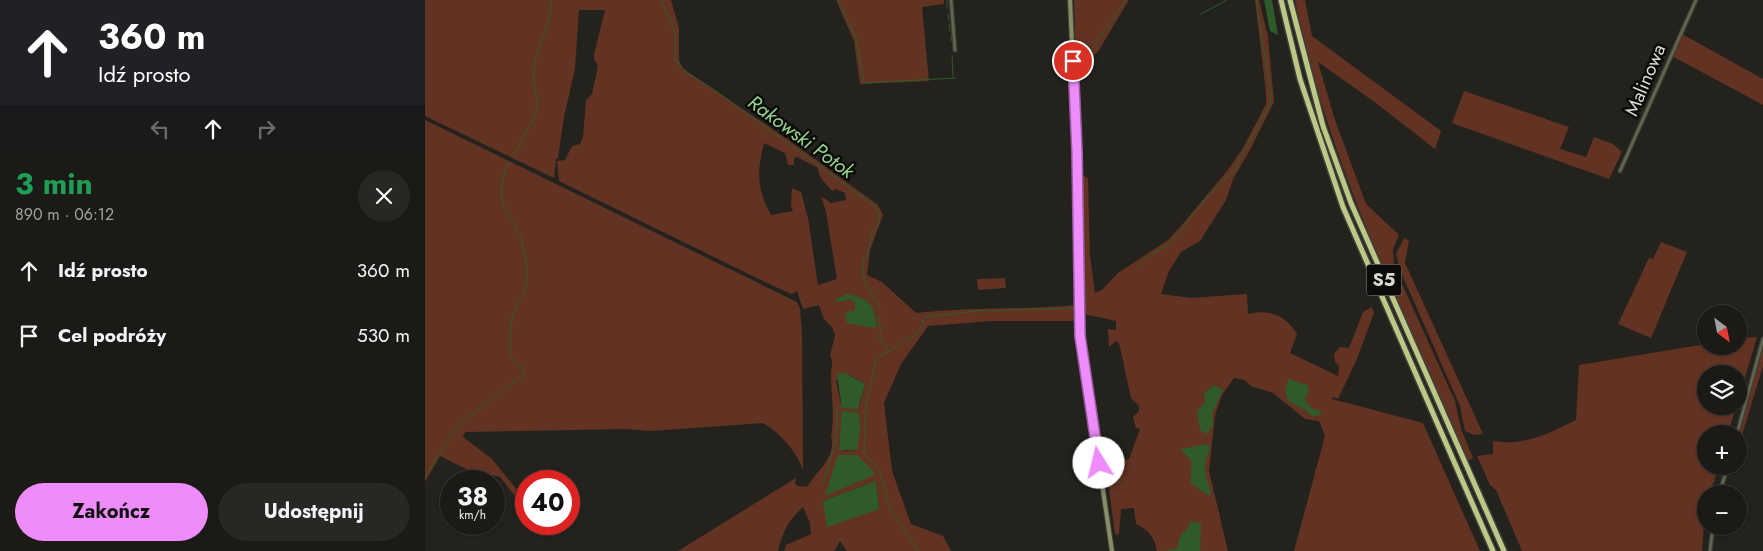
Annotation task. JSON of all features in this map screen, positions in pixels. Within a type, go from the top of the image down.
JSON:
[{"type":"highway","name":"S5","points":[[1281,0],[1299,78],[1343,207],[1493,551]]},
{"type":"highway","name":"S5","points":[[1290,0],[1323,126],[1345,188],[1504,551]]},
{"type":"street","points":[[951,0],[955,50]]},
{"type":"street","points":[[1070,0],[1077,151],[1081,346],[1112,551]]},
{"type":"street","name":"Malinowa","points":[[1620,171],[1696,0]]},
{"type":"street","points":[[1739,425],[1763,340]]},
{"type":"street","points":[[1710,551],[1712,535]]},
{"type":"shaded area","points":[[425,0],[671,0],[679,28],[679,60],[682,68],[787,139],[878,205],[883,215],[870,250],[867,275],[882,282],[916,313],[1077,305],[1076,318],[1073,321],[991,321],[928,326],[901,364],[884,403],[892,471],[911,524],[943,536],[951,551],[847,551],[840,541],[834,551],[784,551],[786,545],[811,534],[810,523],[803,507],[793,517],[787,527],[778,551],[678,551],[796,478],[795,484],[807,487],[825,464],[832,444],[832,362],[830,355],[835,336],[832,327],[824,319],[819,305],[803,309],[797,291],[791,294],[765,282],[559,181],[557,161],[565,160],[572,146],[580,144],[583,137],[586,100],[592,94],[598,66],[594,59],[594,54],[605,10],[579,10],[575,69],[564,117],[554,178],[425,116]],"holes":[[[764,143],[785,153],[788,165],[794,165],[794,158],[797,157],[818,168],[821,177],[832,191],[836,189],[845,193],[846,200],[831,203],[821,196],[826,212],[837,279],[818,285],[808,218],[801,192],[792,188],[791,206],[793,211],[771,215],[760,188],[759,171]],[[850,375],[865,384],[859,407],[841,404],[836,380]],[[842,416],[857,450],[844,451],[839,445],[843,425]],[[876,481],[879,509],[823,501]]]},
{"type":"shaded area","points":[[836,0],[944,0],[944,4],[922,7],[929,81],[860,84],[854,41]]},
{"type":"shaded area","points":[[1074,0],[1129,0],[1099,50],[1079,73],[1076,72]]},
{"type":"shaded area","points":[[1255,0],[1259,0],[1268,37],[1274,102],[1233,179],[1226,200],[1200,241],[1181,252],[1169,271],[1161,294],[1191,298],[1247,294],[1248,314],[1270,313],[1282,318],[1293,327],[1297,334],[1290,353],[1338,376],[1339,366],[1335,362],[1334,354],[1340,347],[1349,348],[1363,312],[1372,307],[1374,313],[1356,361],[1338,399],[1333,397],[1332,399],[1423,423],[1480,551],[1294,551],[1325,436],[1319,421],[1305,419],[1273,393],[1251,386],[1245,380],[1234,378],[1222,395],[1215,415],[1209,471],[1228,551],[1157,551],[1151,535],[1136,524],[1134,508],[1121,509],[1119,534],[1115,535],[1106,465],[1129,459],[1140,429],[1136,428],[1133,417],[1139,411],[1139,406],[1131,398],[1119,343],[1116,341],[1109,347],[1108,329],[1116,330],[1116,321],[1084,314],[1082,310],[1080,301],[1083,275],[1080,174],[1088,178],[1090,256],[1095,293],[1102,290],[1118,273],[1168,240],[1227,171],[1243,148],[1266,104]]},
{"type":"shaded area","points":[[1264,0],[1272,0],[1278,35],[1270,31]]},
{"type":"shaded area","points":[[1295,0],[1305,0],[1312,36],[1441,131],[1435,149],[1376,103],[1318,62],[1334,117],[1366,204],[1399,235],[1393,249],[1394,266],[1455,401],[1461,429],[1473,458],[1467,461],[1393,291],[1347,177],[1326,119],[1309,60]]},
{"type":"shaded area","points":[[1682,34],[1763,79],[1763,105],[1672,56]]},
{"type":"shaded area","points":[[1464,91],[1569,127],[1560,149],[1586,157],[1594,137],[1613,144],[1622,152],[1609,179],[1452,123]]},
{"type":"shaded area","points":[[425,120],[797,302],[800,309],[802,332],[803,470],[797,456],[787,444],[776,432],[763,423],[651,431],[625,429],[465,432],[463,437],[492,459],[501,470],[468,470],[440,456],[425,482]]},
{"type":"shaded area","points":[[1404,238],[1409,241],[1405,263],[1483,434],[1474,435],[1465,431],[1460,406],[1400,270],[1396,254]]},
{"type":"shaded area","points":[[1661,242],[1687,252],[1651,338],[1618,324],[1649,258],[1653,259]]},
{"type":"shaded area","points":[[1005,278],[1006,288],[978,290],[977,279]]},
{"type":"shaded area","points":[[847,294],[862,298],[869,303],[874,312],[876,328],[847,323],[845,313],[855,310],[855,303],[849,299],[840,302],[834,300]]},
{"type":"shaded area","points":[[1757,337],[1747,371],[1747,365],[1697,365],[1697,415],[1733,415],[1731,425],[1697,425],[1697,475],[1716,475],[1713,485],[1697,485],[1697,535],[1703,535],[1702,551],[1522,551],[1496,490],[1490,485],[1477,456],[1493,454],[1493,441],[1515,442],[1536,438],[1576,420],[1579,365],[1697,345],[1697,355],[1747,355],[1747,338]]},
{"type":"shaded area","points":[[1763,346],[1763,366],[1745,425],[1741,425],[1744,415],[1747,415],[1747,405]]},
{"type":"shaded area","points":[[843,372],[865,384],[858,409],[842,408],[837,375]]},
{"type":"shaded area","points":[[1288,379],[1307,385],[1309,389],[1305,399],[1306,402],[1311,407],[1320,411],[1321,415],[1312,416],[1304,409],[1288,401],[1285,391]]},
{"type":"shaded area","points":[[1214,385],[1223,390],[1212,413],[1213,425],[1207,434],[1200,430],[1197,411],[1205,403],[1204,393]]},
{"type":"shaded area","points":[[842,411],[859,413],[860,429],[857,450],[839,450]]},
{"type":"shaded area","points":[[1206,444],[1210,448],[1205,465],[1205,475],[1211,492],[1209,496],[1191,483],[1191,462],[1181,451],[1182,449]]},
{"type":"shaded area","points":[[838,455],[857,455],[873,471],[874,475],[825,496]]},
{"type":"shaded area","points":[[505,475],[515,487],[515,496],[505,483]]},
{"type":"shaded area","points":[[876,481],[879,509],[827,527],[823,501]]},
{"type":"shaded area","points":[[1190,521],[1201,524],[1200,551],[1164,551],[1177,548],[1181,535],[1188,528]]},
{"type":"waterway","name":"Rakowski Potok","points":[[511,155],[519,149],[522,138],[533,120],[537,109],[533,76],[538,52],[547,27],[551,0]]},
{"type":"waterway","name":"Rakowski Potok","points":[[661,0],[675,32],[675,59],[686,72],[716,91],[873,205],[878,211],[880,221],[872,232],[867,256],[863,260],[863,274],[872,296],[880,307]]},
{"type":"waterway","points":[[838,0],[856,37],[864,83],[956,78]]},
{"type":"waterway","points":[[947,0],[947,8]]},
{"type":"waterway","points":[[1078,72],[1079,67],[1126,0]]},
{"type":"waterway","points":[[1201,14],[1227,0]]},
{"type":"waterway","points":[[1137,265],[1172,242],[1205,199],[1233,172],[1270,104],[1271,94],[1256,0]]},
{"type":"waterway","points":[[948,14],[949,20]]},
{"type":"waterway","points":[[949,24],[950,31]]},
{"type":"waterway","points":[[951,36],[951,41]]},
{"type":"waterway","points":[[952,55],[953,77]]},
{"type":"waterway","points":[[425,477],[458,425],[525,374],[513,359],[510,347],[512,317],[524,292],[527,272],[522,241],[503,204],[501,193],[508,162]]},
{"type":"waterway","points":[[889,351],[918,333],[925,317],[977,311],[1077,308]]},
{"type":"waterway","name":"Rakowski Potok","points":[[880,313],[878,318],[881,331],[879,336],[889,351],[876,359],[866,405],[864,453],[879,469],[891,511],[918,551]]},
{"type":"waterway","points":[[823,484],[836,440],[837,408],[841,405]]},
{"type":"route","points":[[1073,61],[1077,151],[1079,324],[1099,463]]}]
